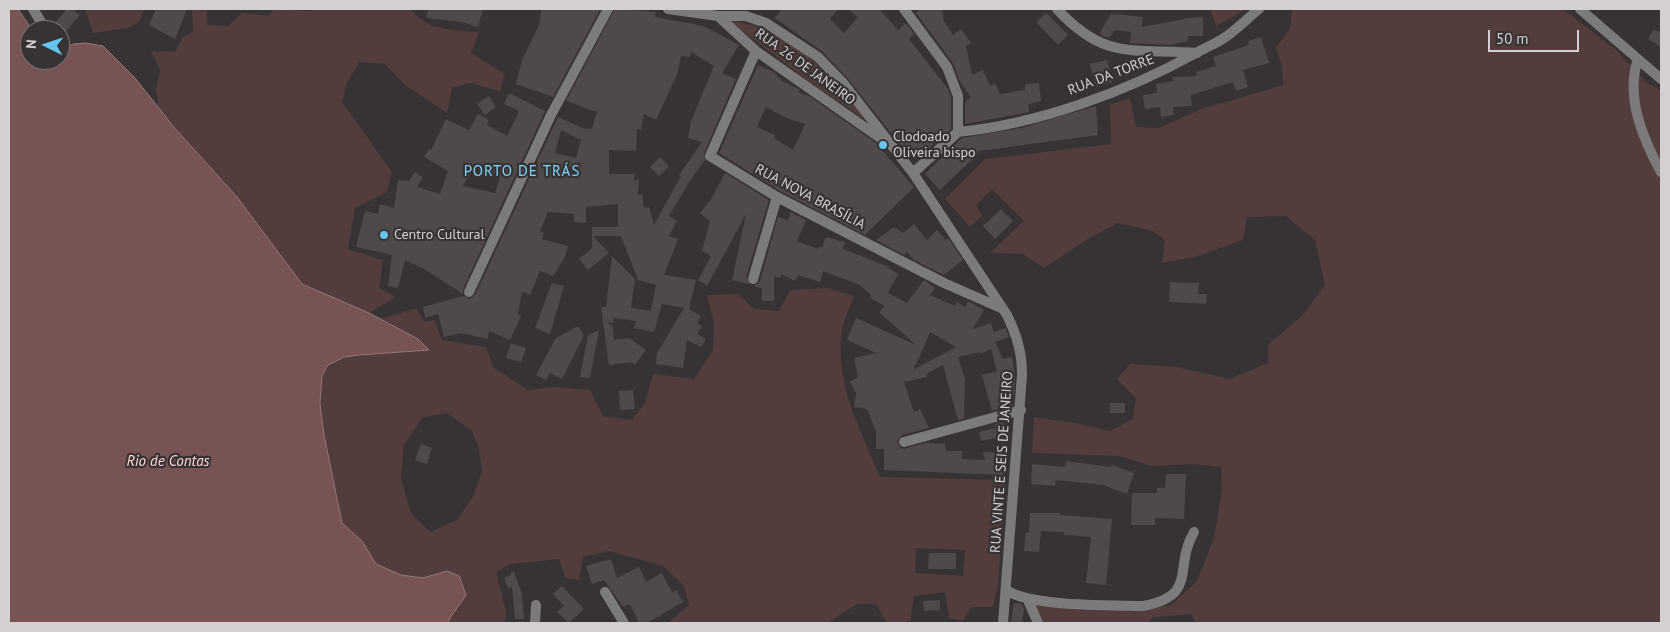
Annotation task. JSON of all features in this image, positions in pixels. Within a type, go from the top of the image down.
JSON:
[{"type":"street","points":[[33,9],[40,20]]},
{"type":"street","points":[[469,292],[550,117],[608,9]]},
{"type":"street","points":[[668,9],[718,16]]},
{"type":"street","points":[[904,9],[947,67],[958,96],[958,132],[914,173]]},
{"type":"street","points":[[1057,9],[1075,28],[1097,42],[1116,50],[1196,53]]},
{"type":"street","name":"RUA DA TORRE","points":[[958,132],[984,129],[1075,105],[1138,81],[1226,38],[1259,9]]},
{"type":"street","points":[[1580,9],[1661,79]]},
{"type":"street","name":"RUA 26 DE JANEIRO","points":[[718,16],[748,12],[818,57],[844,84],[914,173],[970,256],[1001,308]]},
{"type":"street","name":"RUA 26 DE JANEIRO","points":[[718,16],[756,51],[892,146]]},
{"type":"street","name":"RUA NOVA BRASÍLIA","points":[[756,51],[710,156],[777,197],[944,283],[1001,308]]},
{"type":"street","points":[[1638,59],[1633,72],[1635,106],[1642,131],[1661,172]]},
{"type":"street","points":[[753,279],[777,197]]},
{"type":"street","name":"RUA VINTE E SEIS DE JANEIRO","points":[[1001,308],[1018,337],[1022,355],[1021,410],[1004,623]]},
{"type":"street","points":[[904,442],[1021,410]]},
{"type":"street","points":[[1006,590],[1014,595],[1044,601],[1143,606],[1158,604],[1172,596],[1179,588],[1184,573],[1187,544],[1194,532]]},
{"type":"street","points":[[605,592],[624,623]]},
{"type":"street","points":[[1027,598],[1038,623]]},
{"type":"street","points":[[535,623],[536,604]]},
{"type":"shaded area","points":[[85,9],[144,9],[139,22],[128,28],[93,33]]},
{"type":"shaded area","points":[[192,9],[207,9],[207,25],[228,26],[242,13],[270,16],[273,9],[311,11],[313,9],[411,9],[425,22],[433,25],[451,30],[479,32],[471,53],[505,74],[500,91],[470,83],[452,88],[447,113],[405,85],[385,64],[359,62],[347,83],[342,102],[392,172],[387,192],[355,208],[348,249],[383,260],[379,288],[396,297],[369,313],[302,284],[237,197],[159,109],[156,90],[160,70],[151,51],[175,52],[183,37],[193,32]]},
{"type":"shaded area","points":[[1210,9],[1246,9],[1216,26]]},
{"type":"shaded area","points":[[1292,9],[1563,9],[1616,50],[1647,83],[1661,90],[1661,623],[1195,623],[1192,614],[1153,617],[1148,623],[1032,623],[1032,602],[1137,611],[1171,605],[1197,581],[1214,538],[1222,489],[1221,467],[1193,464],[1151,466],[1120,456],[1032,453],[1034,417],[1110,431],[1133,419],[1136,398],[1117,379],[1130,364],[1177,367],[1230,379],[1268,363],[1268,345],[1303,315],[1325,285],[1315,240],[1286,216],[1247,217],[1243,240],[1195,257],[1162,263],[1165,240],[1153,231],[1118,223],[1089,238],[1044,268],[1023,254],[990,253],[1024,221],[992,189],[976,205],[982,216],[970,227],[945,199],[985,159],[1111,144],[1110,105],[1130,98],[1136,127],[1158,128],[1202,109],[1283,85],[1282,67],[1276,48],[1290,29]]},
{"type":"shaded area","points":[[728,20],[771,32],[807,55],[838,86],[866,120],[807,80]]},
{"type":"shaded area","points":[[827,288],[854,296],[841,332],[843,375],[858,426],[880,477],[1005,480],[998,585],[993,607],[972,607],[962,621],[949,618],[945,592],[914,596],[910,623],[887,623],[876,604],[857,604],[827,623],[668,623],[689,605],[684,586],[663,566],[609,551],[583,557],[579,580],[565,577],[559,559],[511,564],[496,572],[506,611],[505,623],[448,623],[449,618],[466,595],[447,571],[423,578],[401,575],[375,564],[362,541],[342,523],[324,435],[320,390],[324,370],[344,357],[428,350],[418,339],[378,320],[416,308],[425,322],[434,320],[442,340],[486,347],[494,368],[528,390],[554,387],[590,390],[603,416],[632,420],[645,403],[653,374],[694,379],[713,350],[714,323],[707,295],[738,294],[754,309],[779,311],[790,290]],"holes":[[[447,413],[472,431],[479,448],[482,471],[474,495],[457,520],[430,532],[411,513],[401,479],[404,445],[423,417]],[[916,548],[965,550],[963,576],[915,573]]]},
{"type":"water","name":"Rio de Contas","points":[[9,9],[18,9],[25,20],[20,20],[20,70],[70,70],[70,45],[86,43],[103,46],[135,78],[173,126],[237,197],[302,284],[369,313],[418,339],[429,350],[344,357],[327,366],[322,376],[320,403],[324,435],[342,523],[362,541],[376,564],[401,575],[423,578],[447,571],[459,576],[466,595],[448,623],[9,623]]},
{"type":"building","points":[[67,9],[72,9],[80,15],[70,27],[70,20],[57,20]]},
{"type":"building","points":[[156,9],[187,9],[175,39],[149,25]]},
{"type":"building","points":[[428,9],[483,9],[478,27],[462,22],[427,18]]},
{"type":"building","points":[[541,9],[600,9],[553,97],[516,84],[522,60],[540,23]]},
{"type":"building","points":[[615,9],[656,12],[655,17],[704,26],[739,45],[722,73],[736,79],[704,153],[705,160],[689,182],[669,216],[677,221],[669,236],[678,239],[664,275],[696,280],[689,309],[701,316],[697,323],[702,326],[697,334],[706,339],[701,347],[687,340],[683,368],[656,364],[657,353],[684,308],[662,304],[654,332],[634,328],[636,321],[613,318],[613,323],[607,322],[613,327],[614,340],[629,338],[646,350],[635,365],[631,362],[609,365],[601,307],[606,307],[612,256],[635,279],[631,308],[651,311],[656,285],[638,280],[621,236],[593,236],[609,253],[588,270],[579,259],[592,248],[592,227],[618,227],[618,204],[586,207],[586,223],[574,222],[574,214],[548,212],[540,231],[544,233],[542,239],[568,246],[565,257],[553,276],[540,271],[530,295],[522,292],[518,314],[521,316],[510,340],[489,331],[488,339],[461,333],[444,337],[438,314],[425,318],[423,307],[463,296],[470,299],[475,295],[558,117],[582,128],[592,129],[597,112],[566,101]],"holes":[[[691,52],[714,66],[691,121],[688,138],[702,142],[679,175],[681,176],[654,225],[649,207],[644,208],[642,194],[638,195],[639,178],[634,182],[635,174],[609,174],[609,150],[636,151],[637,129],[641,130],[644,114],[656,120],[678,72],[681,56],[690,57]],[[561,130],[581,140],[576,158],[555,153]]]},
{"type":"building","points":[[782,9],[838,9],[830,19],[844,33],[858,17],[848,9],[879,9],[898,30],[906,23],[914,34],[909,39],[948,89],[951,97],[951,129],[916,159],[908,148],[906,150],[899,143],[849,80],[823,52],[775,18]]},
{"type":"building","points":[[920,9],[942,9],[944,21],[953,35],[961,29],[971,43],[966,46],[972,75],[983,70],[990,86],[995,83],[1000,94],[1025,90],[1025,84],[1039,83],[1041,101],[1028,104],[1029,112],[965,124],[965,102],[971,97],[959,80],[953,63],[916,13]]},
{"type":"building","points":[[1046,13],[1068,35],[1058,45],[1036,22]]},
{"type":"building","points":[[1111,14],[1143,17],[1142,27],[1203,17],[1203,36],[1188,36],[1188,41],[1169,45],[1130,43],[1131,32],[1115,30],[1109,38],[1099,34]]},
{"type":"building","points":[[1654,29],[1661,33],[1661,47],[1648,39]]},
{"type":"building","points":[[1261,37],[1269,63],[1243,70],[1248,87],[1236,91],[1233,82],[1191,95],[1192,106],[1173,107],[1174,115],[1161,117],[1160,107],[1145,109],[1143,95],[1157,93],[1156,84],[1173,81],[1173,77],[1197,76],[1196,72],[1216,66],[1213,57],[1249,45],[1248,41]]},
{"type":"building","points":[[1107,60],[1113,82],[1096,87],[1090,64]]},
{"type":"building","points":[[758,65],[774,72],[782,81],[800,90],[799,93],[809,96],[876,143],[914,187],[865,235],[780,191],[719,153]],"holes":[[[766,107],[786,118],[805,124],[793,150],[774,138],[775,135],[757,127]]]},
{"type":"building","points":[[509,93],[545,111],[463,289],[463,294],[424,269],[405,260],[398,288],[388,286],[392,255],[356,247],[365,211],[378,214],[380,204],[394,208],[398,180],[409,181],[415,172],[423,177],[417,187],[440,194],[448,171],[424,157],[429,149],[431,150],[446,119],[469,130],[478,114],[489,120],[487,125],[507,136],[519,111],[504,104]],"holes":[[[476,164],[500,177],[495,193],[463,186]]]},
{"type":"building","points":[[489,96],[496,107],[485,115],[477,104]]},
{"type":"building","points":[[1096,106],[1098,135],[979,151],[971,162],[940,190],[925,174],[962,138],[1021,128]]},
{"type":"building","points":[[660,157],[669,166],[659,176],[650,167]]},
{"type":"building","points":[[725,173],[769,200],[746,277],[749,284],[732,280],[746,214],[707,286],[698,280],[711,256],[702,251],[710,221],[700,213],[710,201]]},
{"type":"building","points":[[1001,209],[1013,221],[995,239],[983,226]]},
{"type":"building","points":[[791,212],[806,220],[797,241],[818,249],[819,247],[822,248],[826,237],[845,242],[843,249],[889,267],[898,274],[888,293],[907,303],[924,280],[935,288],[930,295],[955,306],[957,302],[965,307],[968,301],[984,310],[973,329],[991,323],[994,332],[1005,328],[1009,337],[995,342],[1003,359],[1012,357],[1015,375],[1014,395],[1010,396],[1012,405],[992,411],[982,375],[997,371],[991,349],[981,354],[980,352],[958,357],[965,379],[964,419],[958,420],[943,365],[926,374],[927,377],[904,382],[914,412],[920,409],[929,428],[902,435],[897,441],[903,449],[926,443],[945,444],[946,451],[962,451],[962,459],[985,460],[983,452],[1004,453],[1003,475],[884,470],[884,449],[876,449],[876,431],[867,409],[854,407],[856,393],[850,382],[858,377],[854,358],[876,353],[847,340],[856,318],[916,345],[879,312],[885,306],[870,298],[871,295],[860,285],[823,271],[820,282],[798,275],[795,281],[781,274],[780,278],[774,276],[774,301],[762,301],[762,288],[754,286],[760,281],[778,217],[788,220]],"holes":[[[930,332],[956,347],[913,370]]]},
{"type":"building","points":[[914,224],[927,240],[937,230],[946,240],[948,238],[963,260],[944,275],[914,260],[907,252],[904,255],[876,240],[894,227],[903,233]]},
{"type":"building","points":[[1170,282],[1199,283],[1198,294],[1207,294],[1206,304],[1169,302]]},
{"type":"building","points":[[552,283],[564,286],[550,334],[535,328]]},
{"type":"building","points":[[578,326],[584,335],[562,379],[550,373],[546,380],[536,375],[555,339]]},
{"type":"building","points":[[599,330],[590,378],[580,377],[588,335]]},
{"type":"building","points":[[511,343],[526,348],[521,362],[506,358]]},
{"type":"building","points":[[633,390],[635,409],[620,410],[619,391]]},
{"type":"building","points":[[1110,403],[1125,403],[1125,413],[1110,413]]},
{"type":"building","points":[[1003,422],[1007,436],[981,441],[979,432],[996,428],[995,424]]},
{"type":"building","points":[[421,444],[432,448],[427,464],[415,460]]},
{"type":"building","points":[[1066,461],[1111,467],[1112,465],[1134,473],[1127,494],[1103,485],[1056,480],[1055,486],[1031,484],[1032,464],[1065,467]]},
{"type":"building","points":[[1166,474],[1186,474],[1184,519],[1155,518],[1155,525],[1131,525],[1132,493],[1157,493],[1157,488],[1165,488]]},
{"type":"building","points":[[1030,513],[1060,513],[1060,515],[1112,519],[1106,585],[1086,583],[1091,537],[1064,535],[1064,532],[1041,531],[1039,552],[1024,551],[1026,532],[1029,533]]},
{"type":"building","points":[[929,553],[956,553],[956,569],[928,569]]},
{"type":"building","points":[[611,559],[617,578],[639,567],[646,582],[662,573],[672,592],[676,590],[683,602],[647,623],[639,623],[630,604],[623,607],[604,580],[592,584],[586,566]]},
{"type":"building","points":[[511,572],[514,572],[522,594],[524,619],[515,619],[512,587],[508,588],[504,578],[511,575]]},
{"type":"building","points":[[562,586],[584,609],[569,623],[557,612],[564,606],[553,594]]},
{"type":"building","points":[[940,600],[940,610],[924,611],[923,601]]},
{"type":"building","points":[[1014,603],[1022,604],[1024,609],[1022,623],[1011,622]]},
{"type":"place","name":"Clodoado Oliveira bispo","points":[[883,145]]},
{"type":"place","name":"Centro Cultural","points":[[384,235]]},
{"type":"district","name":"PORTO DE TRÁS","points":[[522,172]]}]
